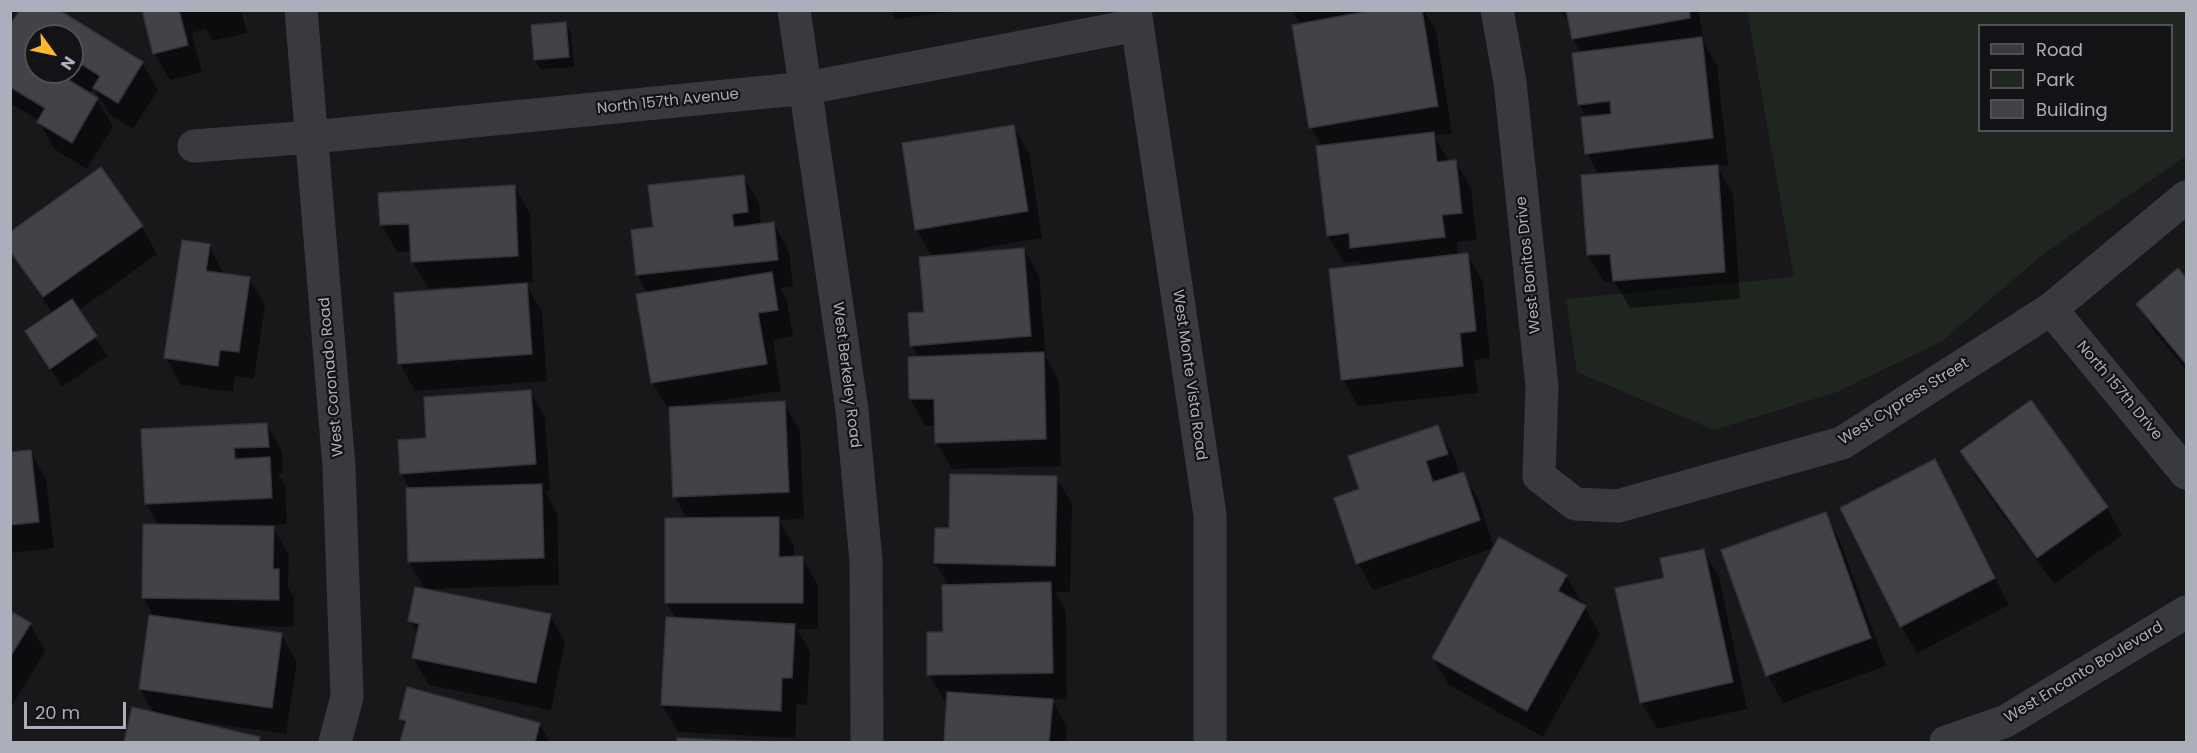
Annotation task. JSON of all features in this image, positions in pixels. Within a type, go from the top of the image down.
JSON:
[{"type":"street","name":"West Coronado Road","points":[[302,10],[339,467],[347,697],[335,742]]},
{"type":"street","name":"West Berkeley Road","points":[[795,10],[852,411],[866,561],[867,742]]},
{"type":"street","name":"West Bonitos Drive","points":[[1497,10],[1510,82],[1542,386],[1539,476],[1575,504]]},
{"type":"street","name":"North 157th Avenue","points":[[194,146],[312,137],[807,88],[1136,18]]},
{"type":"street","name":"West Monte Vista Road","points":[[1136,18],[1210,515],[1210,742]]},
{"type":"street","name":"West Cypress Street","points":[[1575,504],[1618,506],[1842,443],[2051,309],[2187,197]]},
{"type":"street","name":"North 157th Drive","points":[[2051,309],[2187,473]]},
{"type":"street","name":"West Encanto Boulevard","points":[[1946,742],[2012,732],[2187,612]]},
{"type":"green space","points":[[1747,11],[2186,11],[2186,156],[2042,255],[1942,341],[1837,392],[1714,430],[1577,372],[1566,299],[1794,277]]},
{"type":"building","points":[[20,10],[59,10],[82,24],[24,24],[24,84],[75,84],[98,98],[72,143],[37,122],[45,108],[10,87],[10,25]]},
{"type":"building","points":[[142,10],[179,10],[188,45],[153,54]]},
{"type":"building","points":[[1374,10],[1422,10],[1438,106],[1309,128],[1292,25]]},
{"type":"building","points":[[1566,10],[1689,10],[1690,18],[1572,39]]},
{"type":"building","points":[[566,22],[569,57],[534,60],[531,25]]},
{"type":"building","points":[[84,25],[143,62],[118,103],[93,88],[100,76],[84,66]]},
{"type":"building","points":[[1702,37],[1713,138],[1585,154],[1581,117],[1611,114],[1610,101],[1578,105],[1572,53]]},
{"type":"building","points":[[1014,125],[1028,211],[915,230],[902,143]]},
{"type":"building","points":[[1434,132],[1437,162],[1456,160],[1462,213],[1442,215],[1445,237],[1350,248],[1349,233],[1327,236],[1316,146]]},
{"type":"building","points":[[1718,165],[1725,272],[1613,281],[1610,254],[1587,255],[1581,175]]},
{"type":"building","points":[[101,167],[143,226],[43,297],[10,251],[10,232]]},
{"type":"building","points":[[744,175],[748,212],[732,214],[734,227],[774,222],[778,260],[636,275],[631,230],[653,227],[648,185]]},
{"type":"building","points":[[515,185],[518,256],[411,262],[409,224],[380,225],[378,193]]},
{"type":"building","points":[[182,240],[210,244],[206,271],[250,277],[239,352],[220,350],[218,366],[164,358]]},
{"type":"building","points":[[1024,248],[1031,336],[910,346],[908,313],[924,312],[919,257]]},
{"type":"building","points":[[1468,253],[1476,331],[1460,333],[1463,366],[1341,380],[1329,269]]},
{"type":"building","points":[[2178,268],[2186,278],[2186,364],[2136,304]]},
{"type":"building","points":[[772,272],[778,310],[758,313],[767,364],[651,383],[636,294]]},
{"type":"building","points":[[527,283],[532,354],[398,364],[394,293]]},
{"type":"building","points":[[72,299],[97,336],[50,369],[25,331]]},
{"type":"building","points":[[1044,352],[1046,439],[935,443],[934,399],[909,399],[908,357]]},
{"type":"building","points":[[531,390],[536,464],[400,474],[398,440],[426,438],[424,397]]},
{"type":"building","points":[[2031,400],[2108,507],[2037,558],[1960,451]]},
{"type":"building","points":[[785,401],[789,492],[673,497],[669,407]]},
{"type":"building","points":[[267,423],[269,447],[234,448],[235,459],[270,457],[272,498],[145,504],[141,429]]},
{"type":"building","points":[[1438,425],[1448,454],[1426,461],[1433,482],[1464,472],[1480,520],[1356,564],[1334,498],[1359,489],[1348,456]]},
{"type":"building","points":[[31,450],[39,522],[10,525],[10,452]]},
{"type":"building","points":[[1935,459],[1995,578],[1900,627],[1840,508]]},
{"type":"building","points":[[950,474],[1057,476],[1055,566],[934,563],[935,528],[949,528]]},
{"type":"building","points":[[542,484],[544,558],[408,562],[406,488]]},
{"type":"building","points":[[1826,512],[1871,638],[1766,676],[1721,550]]},
{"type":"building","points":[[779,517],[779,557],[803,556],[803,603],[665,603],[665,518]]},
{"type":"building","points":[[143,524],[274,526],[273,569],[279,569],[279,600],[142,598]]},
{"type":"building","points":[[1499,537],[1567,575],[1558,591],[1586,606],[1527,711],[1432,658]]},
{"type":"building","points":[[1704,549],[1733,682],[1640,703],[1615,588],[1664,578],[1660,558]]},
{"type":"building","points":[[1051,582],[1053,673],[927,675],[927,632],[943,632],[942,585]]},
{"type":"building","points":[[415,587],[551,614],[536,683],[412,658],[419,624],[408,621]]},
{"type":"building","points":[[10,611],[31,623],[10,657]]},
{"type":"building","points":[[149,615],[282,633],[272,708],[139,689]]},
{"type":"building","points":[[666,617],[795,624],[792,678],[782,678],[781,711],[661,705]]},
{"type":"building","points":[[407,687],[540,723],[535,742],[400,742],[406,721],[399,719]]},
{"type":"building","points":[[947,692],[1053,699],[1049,742],[944,742]]},
{"type":"building","points":[[132,707],[260,737],[259,742],[124,742]]},
{"type":"building","points":[[677,738],[774,742],[677,742]]}]
